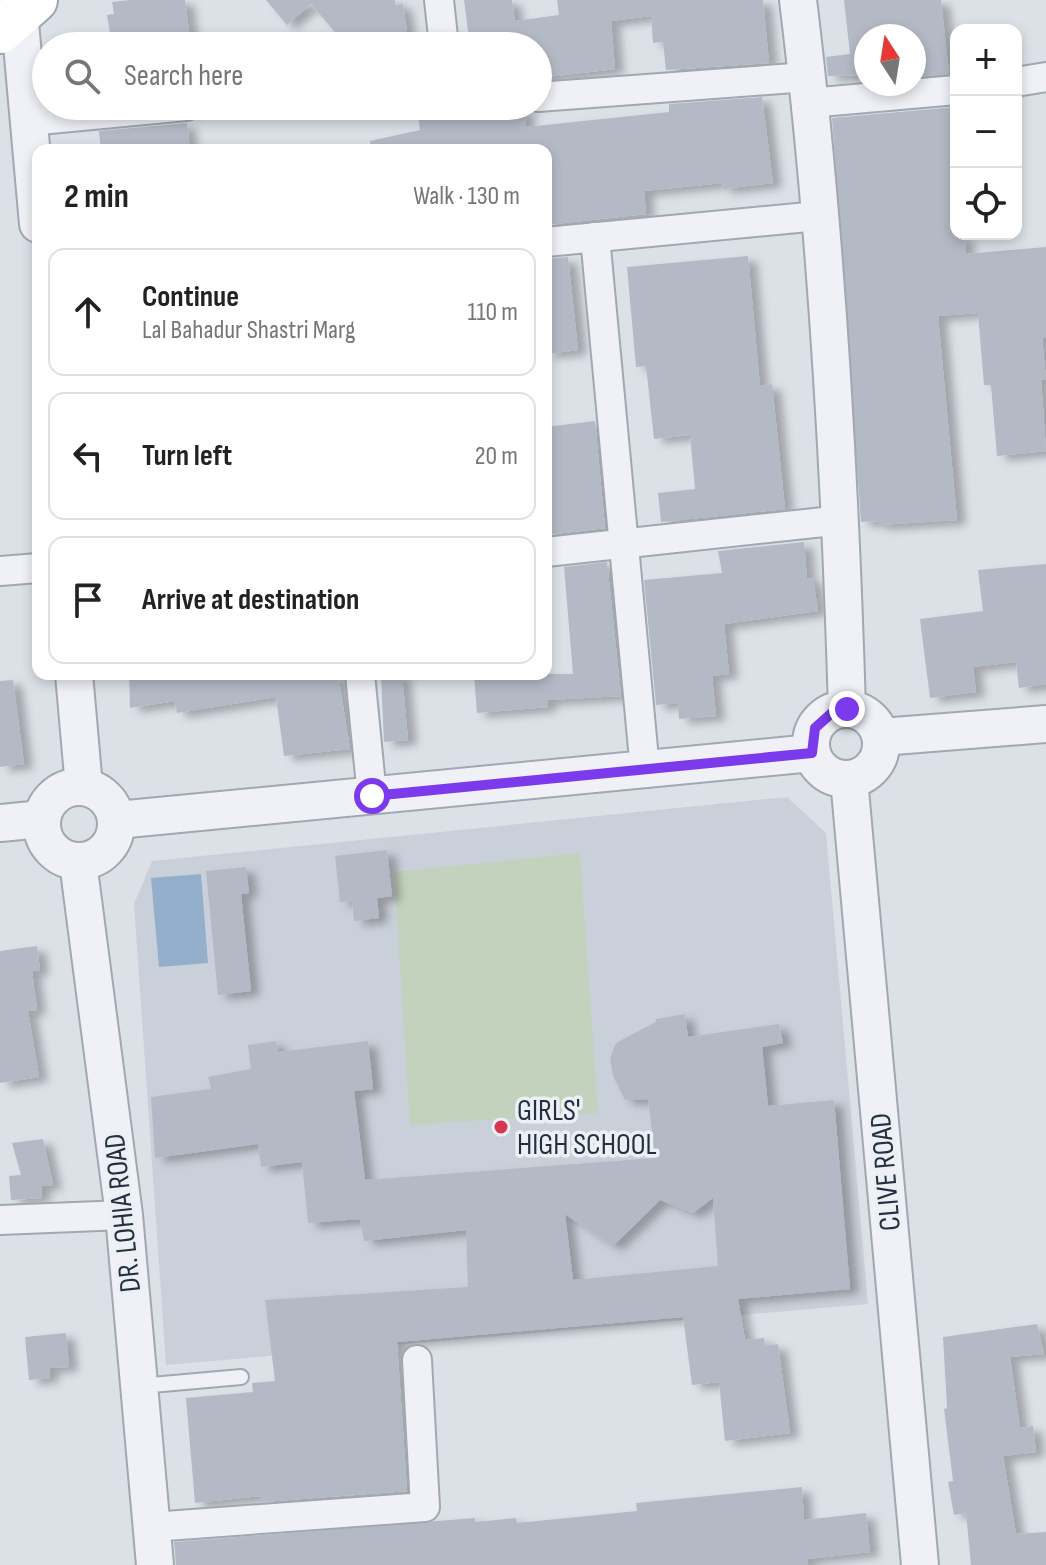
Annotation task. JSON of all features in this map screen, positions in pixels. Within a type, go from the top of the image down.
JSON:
[{"type":"street","points":[[439,0],[442,32]]},
{"type":"street","points":[[798,0],[842,520],[847,709]]},
{"type":"street","points":[[13,8],[32,155]]},
{"type":"street","points":[[1022,81],[1046,77]]},
{"type":"street","points":[[552,97],[950,90]]},
{"type":"street","points":[[29,121],[39,120]]},
{"type":"street","points":[[552,241],[818,216]]},
{"type":"street","points":[[595,237],[645,770]]},
{"type":"street","points":[[552,551],[842,520]]},
{"type":"street","points":[[0,571],[32,568]]},
{"type":"street","points":[[75,680],[84,787]]},
{"type":"street","points":[[361,680],[372,796]]},
{"type":"street","points":[[847,709],[869,717],[881,737],[881,749],[870,770],[849,779],[839,779],[822,770],[812,753],[815,728],[834,711],[847,709]]},
{"type":"street","points":[[881,737],[1046,724]]},
{"type":"street","points":[[117,820],[812,753]]},
{"type":"street","name":"CLIVE ROAD","points":[[849,779],[920,1565]]},
{"type":"street","points":[[84,787],[105,797],[117,820],[111,844],[91,860],[78,862],[55,852],[46,842],[42,819],[52,798],[61,791],[84,787]]},
{"type":"street","points":[[0,823],[42,819]]},
{"type":"street","name":"DR. LOHIA ROAD","points":[[78,862],[124,1215],[155,1565]]},
{"type":"street","points":[[0,1220],[124,1215]]},
{"type":"street","points":[[152,1527],[425,1507],[417,1360]]},
{"type":"lane","points":[[139,1386],[241,1377]]},
{"type":"shaded area","name":"GIRLS' HIGH SCHOOL","points":[[787,797],[826,833],[868,1304],[166,1365],[134,904],[152,861]]},
{"type":"green space","points":[[580,853],[598,1113],[410,1125],[394,872]]},
{"type":"water","points":[[201,874],[208,963],[159,967],[151,878]]},
{"type":"building","points":[[185,0],[189,32],[110,32],[107,15],[114,14],[112,2]]},
{"type":"building","points":[[266,0],[395,0],[395,5],[403,4],[407,32],[335,32],[311,4],[287,25]]},
{"type":"building","points":[[464,0],[512,0],[515,21],[559,15],[557,0],[763,0],[769,63],[666,70],[663,42],[653,43],[651,16],[611,21],[615,69],[552,76],[552,32],[468,32]]},
{"type":"building","points":[[844,0],[941,0],[949,74],[926,76],[926,24],[854,24],[854,75],[828,76],[826,57],[850,54]]},
{"type":"building","points":[[762,97],[773,183],[723,189],[722,183],[644,191],[646,214],[552,224],[552,144],[370,144],[370,141],[420,130],[419,120],[526,120],[526,127],[669,112],[669,104]]},
{"type":"building","points":[[950,108],[950,240],[965,240],[966,254],[1046,247],[1046,338],[1042,338],[1046,380],[1041,380],[1046,451],[997,456],[991,385],[984,385],[978,313],[938,316],[957,520],[878,525],[878,521],[861,522],[832,118]]},
{"type":"building","points":[[187,123],[189,144],[100,144],[99,131]]},
{"type":"building","points":[[748,256],[760,386],[772,384],[785,509],[661,522],[658,493],[695,489],[690,435],[654,439],[646,366],[636,367],[627,267]]},
{"type":"building","points":[[568,257],[578,350],[552,353],[552,258]]},
{"type":"building","points":[[595,421],[605,528],[552,534],[552,426]]},
{"type":"building","points":[[804,542],[807,579],[813,578],[818,611],[724,624],[729,674],[712,676],[716,716],[679,719],[678,703],[656,705],[644,580],[722,573],[718,551]]},
{"type":"building","points":[[607,562],[621,696],[547,700],[548,707],[477,713],[474,680],[552,680],[552,674],[573,674],[564,567]]},
{"type":"building","points":[[1046,564],[1046,684],[1019,688],[1016,662],[973,667],[976,692],[930,698],[920,619],[983,611],[978,570]]},
{"type":"building","points":[[13,680],[24,764],[0,767],[0,681]]},
{"type":"building","points":[[129,680],[339,680],[350,749],[284,756],[276,697],[177,713],[175,701],[130,708]]},
{"type":"building","points":[[381,680],[403,680],[408,740],[384,742]]},
{"type":"building","points":[[387,850],[392,896],[377,898],[379,918],[354,921],[352,901],[340,902],[335,856]]},
{"type":"building","points":[[246,867],[249,893],[241,894],[251,991],[218,995],[206,871]]},
{"type":"building","points":[[37,946],[40,970],[32,971],[37,1010],[28,1011],[39,1077],[0,1083],[0,951]]},
{"type":"building","points":[[685,1014],[688,1037],[779,1024],[783,1043],[762,1047],[768,1106],[834,1100],[850,1289],[738,1299],[745,1340],[764,1338],[765,1346],[778,1344],[790,1433],[725,1441],[719,1382],[692,1385],[683,1317],[397,1342],[407,1491],[261,1502],[261,1496],[195,1503],[186,1398],[253,1392],[252,1383],[275,1381],[265,1300],[468,1287],[466,1230],[364,1241],[360,1219],[308,1223],[302,1162],[261,1167],[258,1144],[155,1158],[151,1097],[211,1089],[208,1077],[251,1069],[248,1045],[276,1041],[278,1052],[368,1041],[373,1089],[354,1091],[365,1180],[655,1158],[648,1099],[625,1100],[613,1076],[610,1058],[616,1043],[656,1022],[656,1019]],"holes":[[[713,1198],[718,1266],[573,1280],[565,1214],[613,1246],[660,1200],[693,1213]]]},
{"type":"building","points":[[43,1139],[53,1185],[41,1186],[42,1198],[11,1200],[9,1176],[21,1175],[12,1143]]},
{"type":"building","points":[[1037,1324],[1044,1354],[1010,1357],[1020,1428],[1033,1426],[1036,1452],[1003,1456],[1016,1534],[1046,1532],[1046,1565],[971,1565],[966,1513],[954,1515],[948,1482],[953,1481],[944,1409],[947,1408],[943,1337]]},
{"type":"building","points":[[66,1333],[69,1367],[49,1368],[50,1378],[29,1380],[25,1337]]},
{"type":"building","points":[[802,1487],[804,1520],[866,1513],[870,1552],[808,1559],[808,1565],[176,1565],[174,1542],[475,1518],[475,1522],[516,1518],[517,1523],[637,1511],[636,1503]]},
{"type":"place","name":"GIRLS' HIGH SCHOOL","points":[[501,1127]]},
{"type":"route","points":[[372,796],[812,753],[811,740],[815,728],[834,711],[847,709]]}]
